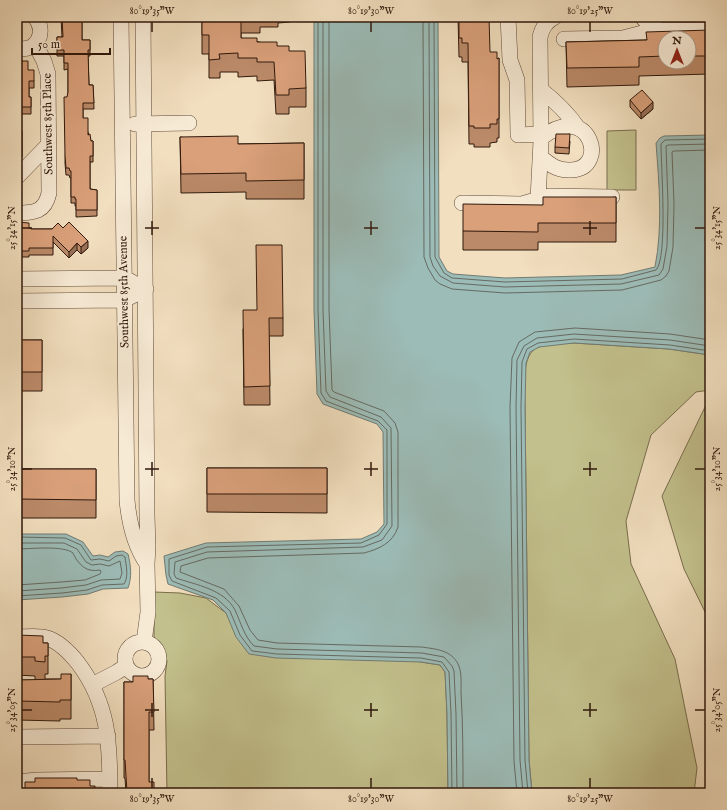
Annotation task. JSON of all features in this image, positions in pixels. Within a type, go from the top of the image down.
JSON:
[{"type":"street","points":[[17,48],[25,49],[35,44],[38,40],[41,30],[35,17]]},
{"type":"street","name":"Southwest 85th Avenue","points":[[121,17],[127,500],[136,544],[147,564]]},
{"type":"street","name":"Southwest 85th Avenue","points":[[143,17],[148,546],[148,612],[144,642]]},
{"type":"street","points":[[508,17],[510,60],[517,80],[518,135],[541,136],[558,128],[569,126],[578,128]]},
{"type":"street","points":[[538,199],[541,136],[539,43],[541,31],[548,21],[555,17]]},
{"type":"street","points":[[642,17],[654,24],[710,30]]},
{"type":"street","points":[[564,39],[623,38],[654,24]]},
{"type":"street","name":"Southwest 85th Place","points":[[17,213],[32,213],[44,206],[49,193],[48,74],[44,61],[35,44]]},
{"type":"street","points":[[513,67],[540,67]]},
{"type":"street","points":[[540,89],[572,120],[591,143],[590,159],[584,166],[577,170],[562,170],[553,167],[540,157]]},
{"type":"street","points":[[122,124],[189,123]]},
{"type":"street","points":[[17,177],[49,144]]},
{"type":"street","points":[[462,203],[522,204],[530,203],[549,196],[612,197]]},
{"type":"street","points":[[17,279],[124,278],[146,289]]},
{"type":"street","points":[[17,301],[124,300],[146,289]]},
{"type":"street","points":[[17,637],[42,637],[60,644],[82,668],[92,685],[103,713],[108,736],[110,786],[37,780],[17,782]]},
{"type":"street","points":[[144,642],[153,646],[159,655],[158,665],[156,670],[148,675],[138,676],[133,674],[126,666],[125,657],[128,649],[135,643],[144,642]]},
{"type":"street","points":[[92,685],[126,666]]},
{"type":"street","points":[[17,737],[108,736]]},
{"type":"shaded area","points":[[636,130],[636,190],[607,190],[607,131]]},
{"type":"shaded area","points":[[574,343],[669,349],[710,355],[710,390],[696,392],[651,435],[626,521],[631,564],[675,659],[697,768],[694,793],[532,793],[529,760],[525,373],[526,364],[529,357],[533,351],[539,347]]},
{"type":"shaded area","points":[[710,404],[710,622],[684,569],[662,496],[706,405]]},
{"type":"shaded area","points":[[154,592],[180,593],[206,598],[226,613],[421,662],[440,665],[445,672],[448,793],[167,793],[165,676],[167,661],[163,649],[154,637]]},
{"type":"water","points":[[314,17],[438,17],[439,257],[447,271],[453,274],[505,278],[621,275],[655,267],[660,220],[656,143],[664,136],[710,135],[710,355],[669,349],[574,343],[539,347],[530,352],[526,363],[525,407],[529,760],[532,793],[448,793],[445,672],[440,665],[421,662],[276,658],[249,654],[236,637],[226,613],[213,600],[168,584],[164,556],[206,543],[361,539],[377,532],[384,524],[383,432],[377,424],[323,404],[317,394],[314,310]]},
{"type":"water","points":[[17,534],[66,534],[83,542],[93,556],[100,555],[108,557],[115,552],[123,551],[128,554],[130,563],[131,576],[128,588],[103,589],[88,594],[62,597],[17,600]]},
{"type":"building","points":[[62,17],[82,17],[82,40],[90,40],[90,50],[88,50],[89,85],[93,85],[94,103],[83,103],[83,118],[88,118],[88,135],[90,134],[91,141],[93,141],[93,156],[90,156],[90,189],[97,190],[97,210],[76,210],[76,199],[75,197],[71,197],[71,171],[69,168],[66,168],[65,156],[64,97],[67,97],[68,92],[68,63],[64,63],[64,50],[57,50],[57,37],[63,37]]},
{"type":"building","points":[[241,17],[241,38],[257,38],[257,42],[277,42],[277,46],[289,46],[289,51],[305,51],[306,88],[289,89],[289,95],[276,95],[274,62],[257,62],[257,58],[238,58],[238,53],[219,54],[220,59],[209,60],[209,35],[202,35],[202,18]]},
{"type":"building","points":[[459,17],[489,17],[490,52],[497,52],[497,59],[499,58],[499,119],[497,119],[497,124],[490,124],[490,128],[474,128],[474,126],[469,126],[468,43],[462,43],[462,38],[459,38]]},
{"type":"building","points":[[697,30],[710,30],[710,56],[697,56]]},
{"type":"building","points":[[646,32],[657,32],[657,56],[639,57],[639,67],[567,68],[566,42],[647,40]]},
{"type":"building","points":[[17,61],[28,61],[28,70],[34,70],[34,81],[29,81],[29,97],[31,97],[31,107],[17,107]]},
{"type":"building","points":[[642,90],[653,102],[641,113],[630,100]]},
{"type":"building","points":[[17,131],[22,131],[22,151],[17,151]]},
{"type":"building","points":[[556,134],[570,134],[569,148],[555,147]]},
{"type":"building","points":[[238,136],[238,144],[304,143],[304,180],[246,181],[246,173],[181,174],[180,137]]},
{"type":"building","points":[[543,197],[616,197],[616,223],[538,223],[538,232],[463,231],[463,204],[543,205]]},
{"type":"building","points":[[17,222],[29,223],[29,228],[31,229],[52,229],[58,223],[63,228],[69,222],[88,241],[81,247],[77,243],[69,252],[53,236],[53,248],[29,248],[29,251],[17,251]]},
{"type":"building","points":[[256,245],[282,245],[283,318],[269,318],[270,386],[244,387],[243,310],[257,310]]},
{"type":"building","points":[[17,340],[42,340],[42,372],[17,372]]},
{"type":"building","points":[[207,468],[327,468],[327,494],[207,494]]},
{"type":"building","points":[[17,469],[96,469],[96,500],[17,499]]},
{"type":"building","points":[[17,635],[43,636],[43,643],[48,643],[48,656],[45,656],[45,662],[35,661],[35,657],[17,657]]},
{"type":"building","points":[[61,674],[71,674],[71,700],[60,700],[60,702],[17,701],[17,680],[61,679]]},
{"type":"building","points":[[133,676],[148,676],[148,679],[153,679],[154,712],[149,712],[149,782],[154,782],[154,793],[127,792],[124,760],[124,682],[133,682]]},
{"type":"building","points":[[35,778],[77,778],[77,780],[90,780],[90,786],[95,786],[95,793],[25,793],[25,782],[35,782]]}]
